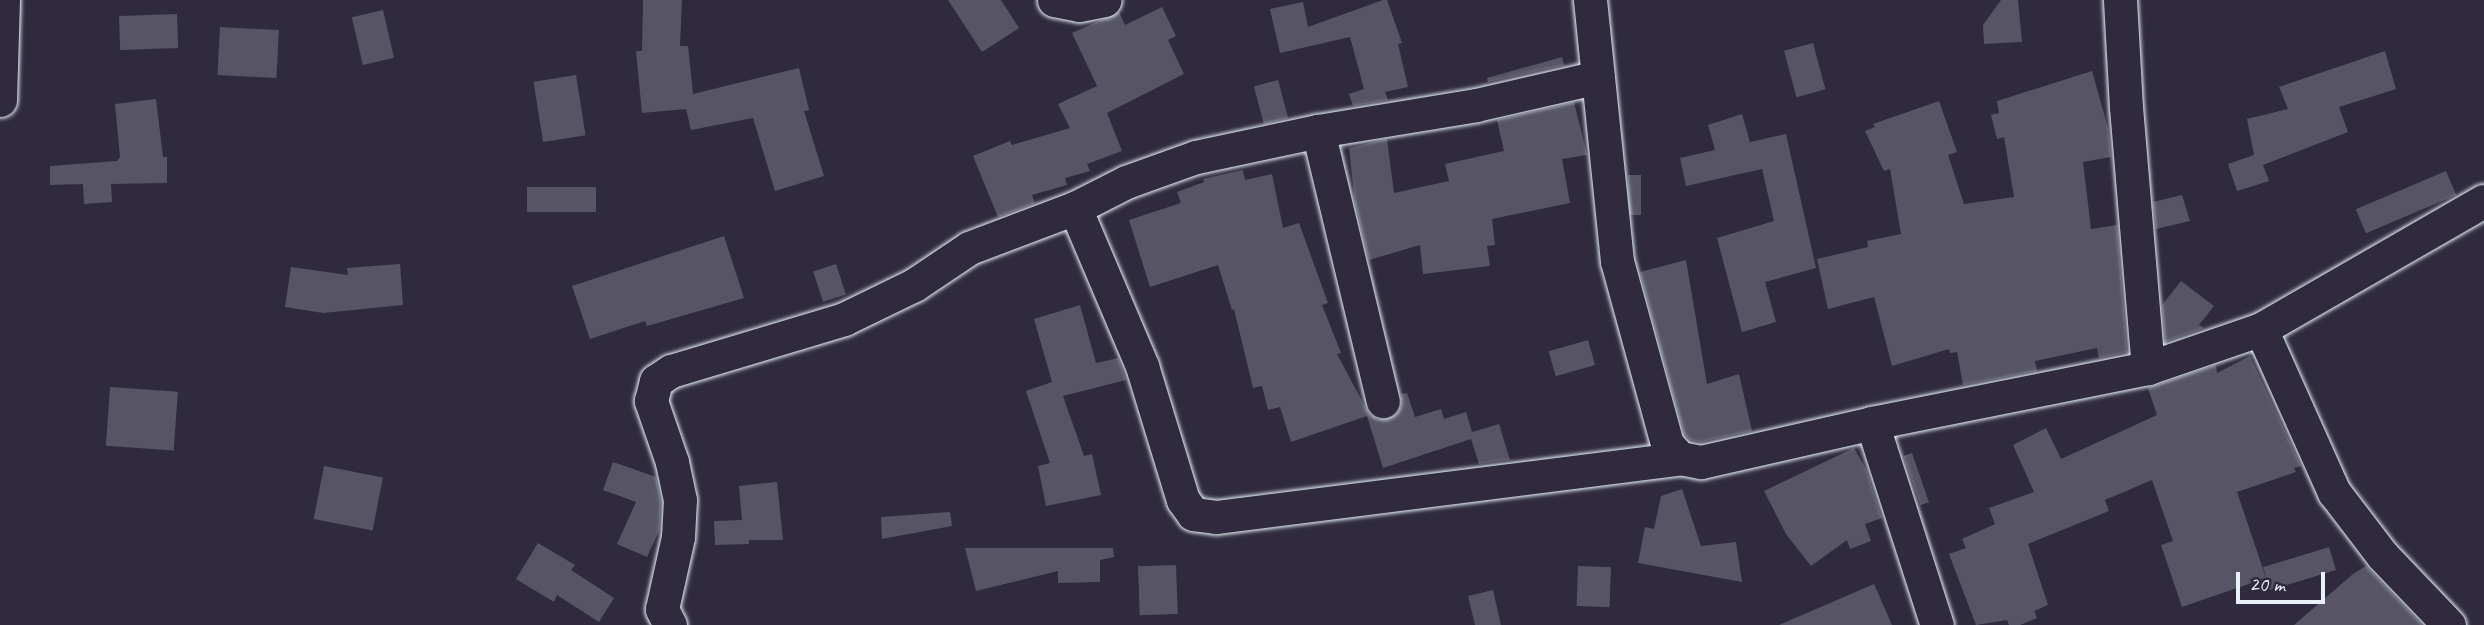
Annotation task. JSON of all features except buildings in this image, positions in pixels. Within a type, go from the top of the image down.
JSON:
[{"type":"street","points":[[0,100],[3,0]]},
{"type":"street","points":[[1054,0],[1079,5],[1105,0]]},
{"type":"street","points":[[1590,0],[1617,261],[1667,444],[1679,458]]},
{"type":"street","points":[[2120,0],[2148,368]]},
{"type":"street","points":[[670,625],[662,609],[678,537],[680,500],[651,401],[656,381],[671,371],[844,319],[914,285],[970,248],[1075,208],[1126,182],[1196,157],[1318,131],[1476,105],[1598,77]]},
{"type":"street","points":[[1318,131],[1384,401]]},
{"type":"street","points":[[1075,208],[1142,366],[1183,500],[1193,514],[1216,517],[1679,458],[1701,462],[1872,423],[2148,368],[2262,329],[2484,201]]},
{"type":"street","points":[[2262,329],[2334,492],[2382,555],[2449,625]]},
{"type":"street","points":[[1872,423],[1937,625]]}]
